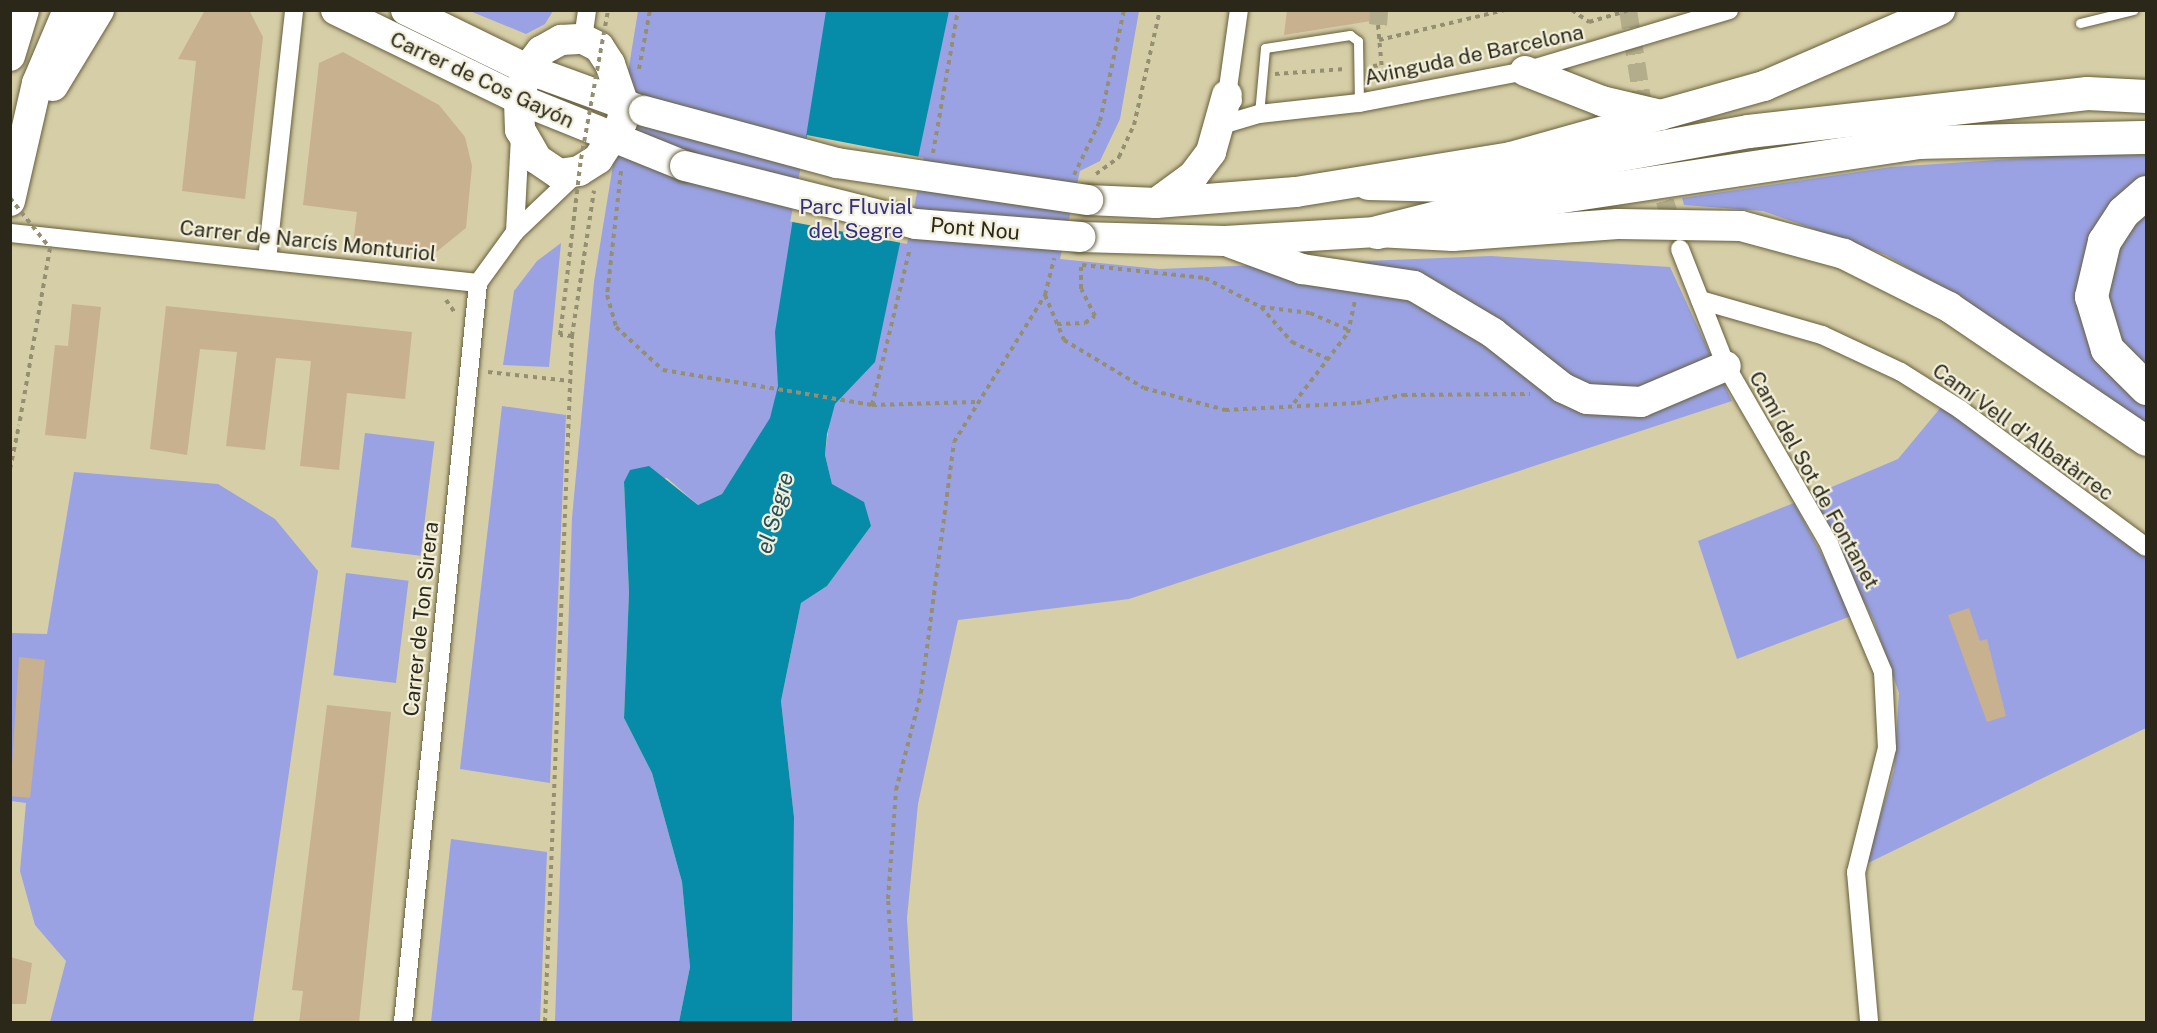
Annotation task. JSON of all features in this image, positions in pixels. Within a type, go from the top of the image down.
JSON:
[{"type":"highway","points":[[1368,183],[1451,185],[1748,131],[2087,93],[2146,96]]},
{"type":"highway","points":[[1377,232],[1456,212],[1921,142],[2146,137]]},
{"type":"highway","points":[[2146,192],[2123,212],[2104,241],[2091,296],[2107,349],[2146,388]]},
{"type":"main road","points":[[10,56],[24,10]]},
{"type":"main road","points":[[10,200],[37,83],[68,10]]},
{"type":"main road","points":[[26,137],[99,10]]},
{"type":"main road","name":"Carrer de Cos Gayón","points":[[336,10],[519,99],[622,145]]},
{"type":"main road","name":"Carrer de Cos Gayón","points":[[406,10],[527,69],[633,108]]},
{"type":"main road","name":"Pont Nou","points":[[633,108],[837,163],[1082,187],[1156,203],[1368,183],[1511,157],[1664,116],[1764,86],[1940,10]]},
{"type":"main road","points":[[585,25],[610,64],[633,108],[622,145],[588,175],[559,174],[537,159],[520,130],[519,99],[527,69],[541,51],[585,25]]},
{"type":"main road","points":[[1525,70],[1602,101],[1664,116]]},
{"type":"main road","points":[[1156,203],[1193,176],[1210,152],[1227,96]]},
{"type":"main road","name":"Pont Nou","points":[[622,145],[732,181],[916,224],[1073,253],[1377,232],[1454,236],[1683,224],[1742,226],[1844,254],[1949,307],[2146,441]]},
{"type":"main road","points":[[1225,241],[1271,261],[1414,286],[1437,297],[1563,388],[1613,404],[1641,402],[1726,366]]},
{"type":"street","points":[[267,260],[294,10]]},
{"type":"street","points":[[1239,10],[1227,96],[1258,114]]},
{"type":"street","name":"Avinguda de Barcelona","points":[[1218,126],[1258,114],[1359,103],[1525,70],[1729,10]]},
{"type":"street","points":[[515,232],[520,130]]},
{"type":"street","points":[[478,283],[515,232],[588,175]]},
{"type":"street","name":"Carrer de Narcís Monturiol","points":[[10,233],[478,283]]},
{"type":"street","name":"Camí del Sot de Fontanet","points":[[1680,249],[1726,366],[1829,544],[1883,672],[1887,748],[1856,872],[1869,1023]]},
{"type":"street","name":"Carrer de Ton Sirera","points":[[403,1023],[478,283]]},
{"type":"street","name":"Camí Vell d'Albatàrrec","points":[[1700,300],[1822,335],[1901,372],[1961,410],[2146,547]]},
{"type":"lane","points":[[2080,23],[2133,10]]},
{"type":"lane","points":[[1258,114],[1262,66],[1268,46],[1350,35],[1358,41],[1359,103]]},
{"type":"path","points":[[572,336],[560,335],[581,159],[608,10]]},
{"type":"path","points":[[633,108],[650,10]]},
{"type":"path","points":[[1082,187],[1100,122],[1124,10]]},
{"type":"path","points":[[1082,187],[1119,157],[1134,125],[1160,10]]},
{"type":"path","points":[[1379,40],[1505,10]]},
{"type":"path","points":[[1572,10],[1589,22],[1630,10]]},
{"type":"path","points":[[1378,25],[1384,84]]},
{"type":"path","points":[[1262,66],[1285,76],[1382,65]]},
{"type":"path","points":[[622,145],[607,295],[616,327],[663,370],[732,385],[873,405],[975,402]]},
{"type":"path","points":[[545,1023],[572,336],[588,175]]},
{"type":"path","points":[[10,200],[50,248],[10,470]]},
{"type":"path","points":[[896,1023],[888,899],[896,790],[923,683],[954,442],[975,402],[1073,253]]},
{"type":"path","points":[[1073,253],[1205,278],[1261,307],[1310,313],[1349,330]]},
{"type":"path","points":[[1057,324],[1084,323],[1095,316],[1081,289],[1073,253]]},
{"type":"path","points":[[1294,403],[1330,360],[1349,330],[1357,276]]},
{"type":"path","points":[[1045,295],[1064,340],[1144,388],[1225,410],[1260,411],[1294,403],[1563,388]]},
{"type":"path","points":[[1261,307],[1292,342],[1330,360]]},
{"type":"path","points":[[486,372],[571,381]]},
{"type":"green space","points":[[470,11],[553,11],[545,24],[526,34]]},
{"type":"green space","name":"Parc Fluvial del Segre","points":[[638,11],[1139,11],[1120,119],[1100,161],[1080,171],[1060,259],[1159,269],[1491,256],[1670,267],[1732,401],[1129,599],[958,620],[918,804],[907,918],[913,1022],[792,1022],[794,817],[781,701],[801,603],[827,586],[871,526],[832,484],[825,455],[829,425],[768,422],[722,494],[698,505],[667,478],[624,482],[629,592],[624,718],[652,773],[682,882],[690,967],[679,1022],[555,1022],[572,518],[594,282]]},
{"type":"green space","points":[[2100,153],[2146,155],[2146,179],[2085,255],[2146,400],[2146,433],[1947,291],[1886,255],[1763,211],[1684,205],[1682,198],[1891,167]]},
{"type":"green space","points":[[2146,212],[2146,368],[2123,344],[2107,312],[2108,280],[2120,244]]},
{"type":"green space","points":[[561,243],[549,367],[503,365],[514,291],[537,261]]},
{"type":"green space","points":[[502,406],[566,415],[550,783],[460,769]]},
{"type":"green space","points":[[1942,406],[2146,554],[2146,728],[1866,864],[1894,770],[1899,693],[1873,619],[1808,497],[1898,459]]},
{"type":"green space","points":[[365,433],[434,442],[420,556],[351,547]]},
{"type":"green space","points":[[74,472],[218,484],[275,519],[318,571],[253,1022],[50,1022],[66,961],[35,925],[20,871],[26,803],[11,801],[11,633],[47,634]]},
{"type":"green space","points":[[1794,503],[1854,615],[1737,659],[1698,541]]},
{"type":"green space","points":[[346,573],[409,581],[396,683],[333,675]]},
{"type":"green space","points":[[451,839],[547,852],[540,1022],[431,1022]]},
{"type":"water","name":"el Segre","points":[[826,11],[949,11],[875,362],[835,404],[827,434],[825,455],[832,484],[864,502],[871,526],[827,586],[801,603],[781,701],[794,817],[792,1022],[679,1022],[690,967],[682,882],[652,773],[624,718],[629,592],[624,482],[630,470],[649,466],[698,505],[722,494],[770,418],[778,386],[775,332]]},
{"type":"pier","points":[[807,135],[924,158],[907,244],[790,221]]},
{"type":"building","points":[[205,10],[249,10],[263,37],[245,199],[182,191],[196,61],[178,59]]},
{"type":"building","points":[[1287,10],[1376,10],[1377,20],[1284,35]]},
{"type":"building","points":[[343,52],[439,105],[465,137],[472,166],[466,228],[435,253],[353,244],[357,212],[303,205],[319,63]]},
{"type":"building","points":[[72,304],[101,307],[86,439],[45,435],[55,345],[68,346]]},
{"type":"building","points":[[166,306],[412,332],[405,399],[347,393],[339,470],[300,466],[311,361],[276,358],[265,450],[226,446],[237,352],[200,349],[187,455],[150,449]]},
{"type":"building","points":[[1969,608],[1980,641],[1987,639],[2006,716],[1987,722],[1948,615]]},
{"type":"building","points":[[19,657],[45,660],[30,798],[10,796]]},
{"type":"building","points":[[327,705],[391,712],[359,1023],[299,1023],[303,991],[292,990]]},
{"type":"building","points":[[10,957],[32,963],[26,1004],[10,1004]]},
{"type":"tunnel","points":[[1378,25],[1379,10]]},
{"type":"tunnel","points":[[1628,10],[1645,118]]},
{"type":"tunnel","points":[[1657,175],[1674,231]]}]
